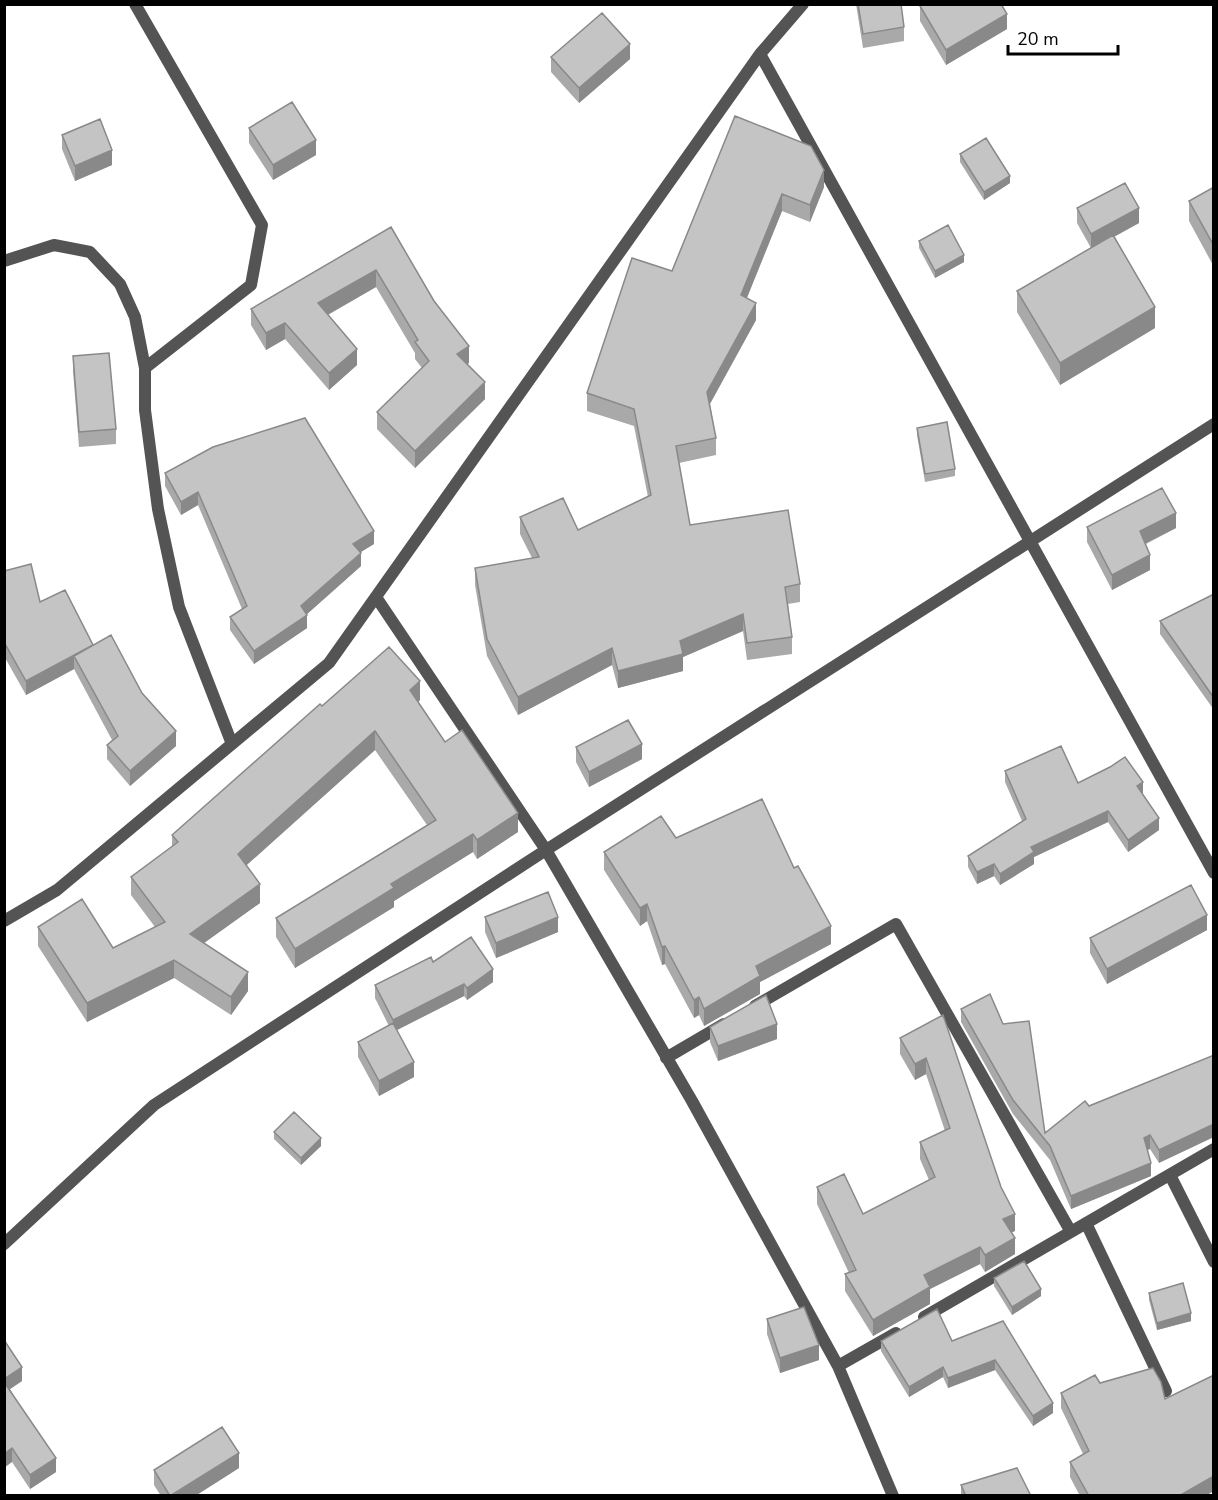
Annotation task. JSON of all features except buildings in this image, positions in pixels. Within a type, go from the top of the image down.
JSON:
[{"type":"street","points":[[135,4],[262,225],[251,285],[145,369]]},
{"type":"street","points":[[4,921],[57,890],[329,663],[760,54],[804,4]]},
{"type":"street","points":[[760,54],[1214,873]]},
{"type":"street","points":[[4,261],[54,245],[90,252],[120,284],[135,317],[145,369],[145,410],[155,487],[179,607],[232,744]]},
{"type":"street","points":[[4,1244],[154,1105],[546,850],[1214,424]]},
{"type":"street","points":[[376,597],[546,850],[666,1058],[838,1366],[893,1496]]},
{"type":"street","points":[[666,1058],[896,924],[1071,1232]]},
{"type":"street","points":[[838,1366],[1214,1149]]},
{"type":"street","points":[[1170,1175],[1214,1262]]},
{"type":"street","points":[[1086,1223],[1166,1390]]}]
